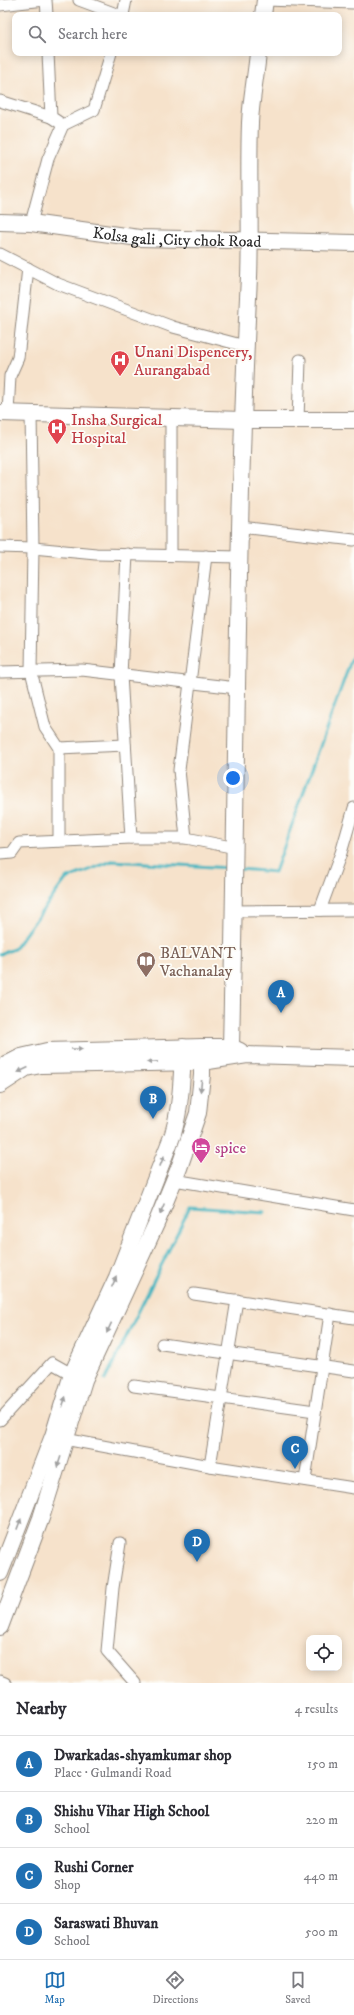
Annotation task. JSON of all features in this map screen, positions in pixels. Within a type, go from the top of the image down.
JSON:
[{"type":"street","points":[[0,5],[46,0],[47,12]]},
{"type":"street","points":[[79,0],[111,12]]},
{"type":"street","points":[[124,12],[126,0]]},
{"type":"street","points":[[263,12],[265,0],[354,3]]},
{"type":"street","points":[[48,56],[51,117]]},
{"type":"street","points":[[31,223],[48,159],[63,125],[94,110],[110,56]]},
{"type":"street","points":[[231,1047],[236,853],[240,527],[245,346],[250,241],[250,121],[258,56]]},
{"type":"street","points":[[0,101],[51,117],[63,125]]},
{"type":"street","name":"Kolsa gali ,City chok Road","points":[[0,222],[31,223],[139,238],[354,243]]},
{"type":"street","points":[[0,254],[58,284],[173,328],[245,346]]},
{"type":"street","points":[[28,268],[18,358],[10,376],[4,413],[243,420],[354,420]]},
{"type":"street","points":[[298,420],[300,360]]},
{"type":"street","points":[[31,414],[33,548],[31,671],[45,727],[59,748],[59,841]]},
{"type":"street","points":[[171,418],[171,555]]},
{"type":"street","points":[[240,527],[354,540]]},
{"type":"street","points":[[0,547],[33,548],[96,554],[240,557]]},
{"type":"street","points":[[127,554],[121,675],[131,838]]},
{"type":"street","points":[[186,838],[179,770],[206,556]]},
{"type":"street","points":[[0,672],[82,670],[237,688]]},
{"type":"street","points":[[59,748],[125,745]]},
{"type":"street","points":[[320,910],[341,853],[354,808]]},
{"type":"street","points":[[0,854],[12,853],[19,843],[131,838],[186,838],[236,853]]},
{"type":"street","points":[[234,911],[354,910]]},
{"type":"street","points":[[202,1054],[231,1047],[247,1054]]},
{"type":"street","points":[[0,1068],[21,1057],[47,1051],[183,1055]]},
{"type":"street","points":[[78,1377],[174,1180],[198,1113],[202,1054]]},
{"type":"street","points":[[0,1085],[19,1071],[36,1065],[202,1054],[354,1058]]},
{"type":"street","points":[[0,1627],[18,1580],[78,1377],[173,1134],[180,1110],[183,1055]]},
{"type":"street","points":[[174,1180],[354,1210]]},
{"type":"street","points":[[194,1294],[354,1318]]},
{"type":"street","points":[[210,1466],[237,1300]]},
{"type":"street","points":[[305,1480],[330,1314]]},
{"type":"street","points":[[162,1344],[354,1371]]},
{"type":"street","points":[[0,1420],[52,1363],[78,1377]]},
{"type":"street","points":[[134,1386],[315,1411]]},
{"type":"street","points":[[60,1438],[210,1466],[354,1488]]},
{"type":"street","points":[[18,1580],[0,1574],[60,1438]]},
{"type":"street","points":[[120,1543],[113,1588],[107,1651],[135,1683]]},
{"type":"street","points":[[0,1681],[5,1683]]},
{"type":"waterway","points":[[239,869],[275,872],[354,652]]},
{"type":"waterway","points":[[0,954],[14,949],[66,879],[112,861],[230,868]]},
{"type":"waterway","points":[[105,1380],[190,1207],[265,1212]]},
{"type":"place","name":"Unani Dispencery, Aurangabad","points":[[120,377]]},
{"type":"place","name":"Insha Surgical Hospital","points":[[57,445]]},
{"type":"place","name":"BALVANT Vachanalay","points":[[146,978]]},
{"type":"place","name":"Dwarkadas-shyamkumar shop","points":[[281,1013]]},
{"type":"place","name":"Shishu Vihar High School","points":[[153,1119]]},
{"type":"place","name":"spice","points":[[201,1164]]},
{"type":"place","name":"Rushi Corner","points":[[295,1469]]},
{"type":"place","name":"Saraswati Bhuvan","points":[[197,1562]]}]
